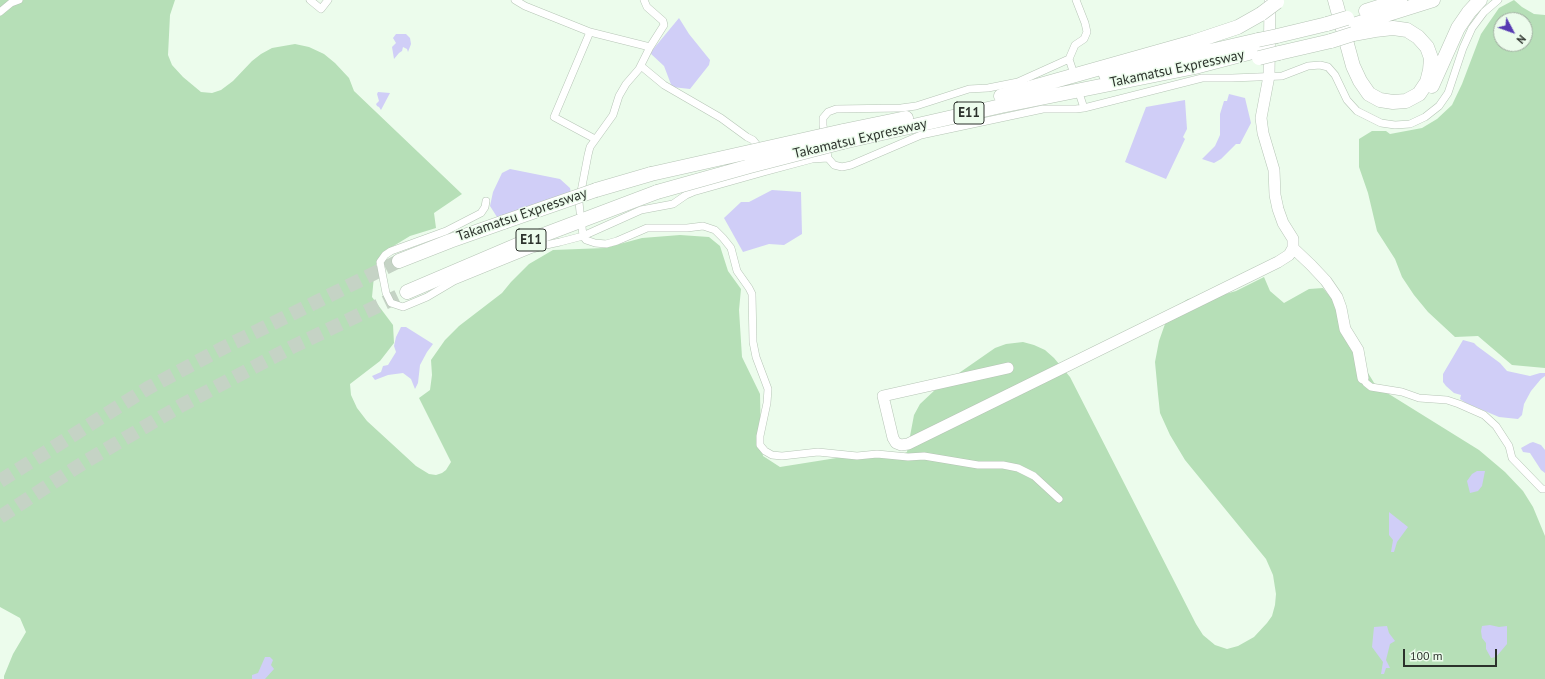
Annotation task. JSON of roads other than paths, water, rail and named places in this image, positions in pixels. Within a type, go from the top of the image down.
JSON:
[{"type":"highway","points":[[1329,0],[1332,17],[1348,72],[1355,87],[1363,96],[1375,105],[1388,109],[1402,109],[1417,103],[1429,91],[1458,28],[1469,12],[1480,0]]},
{"type":"highway","points":[[1335,0],[1353,66],[1360,81],[1369,94],[1380,100],[1393,102],[1406,101],[1419,94],[1427,82],[1431,58],[1427,47],[1418,37],[1407,30],[1393,28],[1375,30],[1350,26]]},
{"type":"highway","points":[[1350,26],[1400,0]]},
{"type":"highway","points":[[1350,26],[1433,0]]},
{"type":"highway","points":[[1096,78],[1126,70],[1193,42],[1238,27],[1261,14],[1275,1]]},
{"type":"highway","name":"Takamatsu Expressway","points":[[1126,70],[1196,67],[1329,33],[1350,26]]},
{"type":"highway","name":"Takamatsu Expressway","points":[[399,261],[450,241],[596,190],[652,174],[1001,106],[1126,70],[1259,50]]},
{"type":"highway","name":"Takamatsu Expressway","points":[[407,292],[522,243],[657,192],[750,166],[843,136],[914,117],[1001,96],[1096,78]]},
{"type":"street","points":[[0,12],[11,3],[18,0]]},
{"type":"street","points":[[310,0],[321,9],[328,0]]},
{"type":"street","points":[[516,0],[525,6],[590,32],[650,47]]},
{"type":"street","points":[[580,212],[579,202],[588,156],[595,139],[613,115],[619,96],[626,84],[641,66],[650,47],[664,25],[663,21],[648,7],[644,0]]},
{"type":"street","points":[[1073,71],[1069,59],[1075,45],[1084,39],[1087,32],[1076,0]]},
{"type":"street","points":[[1069,59],[1018,82],[994,87],[963,90],[916,106],[901,108],[836,109],[828,112],[823,118],[822,125],[828,158],[834,164],[842,167],[851,165],[921,135],[1043,109],[1084,108],[1202,78],[1282,76],[1308,66],[1320,65],[1328,67],[1335,75],[1347,100],[1357,110],[1380,123],[1395,125],[1410,124],[1425,117],[1439,106],[1448,93],[1472,28],[1484,12],[1498,0]]},
{"type":"street","points":[[1008,368],[883,396],[896,443],[901,445],[908,444],[1278,262],[1289,255],[1293,248],[1293,239],[1283,223],[1278,209],[1275,194],[1274,170],[1263,133],[1261,118],[1269,76],[1275,1]]},
{"type":"street","points":[[590,32],[554,117],[595,139]]},
{"type":"street","points":[[628,49],[631,42]]},
{"type":"street","points":[[641,66],[664,85],[721,118],[753,140],[757,145],[764,172]]},
{"type":"street","points":[[1080,96],[1084,108]]},
{"type":"street","points":[[486,201],[485,207],[481,213],[446,231],[391,251],[384,255],[380,262],[386,293],[391,303],[403,307],[427,297],[454,281],[530,250],[583,236],[641,210],[673,204],[693,192],[812,159],[828,158]]},
{"type":"street","points":[[582,227],[583,236],[586,240],[606,244],[617,241],[647,228],[687,228],[703,226],[714,230],[724,238],[732,248],[737,271],[752,294],[753,342],[756,357],[768,389],[767,403],[760,436],[760,445],[765,451],[772,455],[782,456],[818,452],[858,456],[877,454],[908,457],[924,456],[978,465],[1003,465],[1018,468],[1034,476],[1060,498]]},
{"type":"street","points":[[1293,248],[1326,281],[1337,297],[1341,308],[1345,329],[1358,350],[1363,378],[1366,383],[1371,387],[1402,392],[1419,398],[1447,400],[1484,415],[1496,426],[1509,446],[1512,458],[1542,489],[1545,489]]},
{"type":"water","points":[[679,18],[689,34],[710,60],[709,65],[690,89],[672,87],[664,66],[650,53]]},
{"type":"water","points":[[396,34],[406,34],[410,38],[411,44],[408,52],[407,49],[403,47],[402,51],[394,59],[392,47],[396,43],[393,38]]},
{"type":"water","points":[[378,92],[390,93],[381,110],[376,104],[379,101],[377,94]]},
{"type":"water","points":[[1229,94],[1245,98],[1251,123],[1240,144],[1236,144],[1221,159],[1214,163],[1202,159],[1215,146],[1220,135],[1220,114],[1224,101],[1227,101]]},
{"type":"water","points":[[1185,100],[1187,129],[1183,137],[1185,139],[1166,179],[1125,162],[1146,107]]},
{"type":"water","points":[[510,169],[560,179],[570,188],[571,193],[568,205],[509,227],[497,217],[490,206],[493,192],[502,173]]},
{"type":"water","points":[[772,190],[801,192],[802,234],[784,245],[769,244],[743,252],[724,218],[741,202],[749,202]]},
{"type":"water","points":[[401,327],[406,327],[433,344],[420,365],[418,383],[415,389],[411,379],[403,373],[388,375],[375,380],[372,376],[381,372],[383,366],[388,365],[396,352],[394,346],[396,337]]},
{"type":"water","points":[[1463,340],[1474,343],[1500,363],[1507,371],[1530,376],[1545,373],[1545,376],[1531,391],[1524,404],[1522,415],[1518,419],[1499,417],[1466,403],[1460,399],[1461,395],[1454,393],[1443,382],[1443,374]]},
{"type":"water","points":[[1533,442],[1541,445],[1545,450],[1545,473],[1541,470],[1530,453],[1523,452],[1521,448]]},
{"type":"water","points":[[1477,471],[1485,471],[1482,486],[1478,491],[1470,493],[1467,481],[1472,474]]},
{"type":"water","points":[[1389,512],[1408,527],[1397,542],[1394,552],[1391,552],[1393,540],[1389,535]]},
{"type":"water","points":[[1490,625],[1499,627],[1507,626],[1507,644],[1496,657],[1491,658],[1486,649],[1486,643],[1482,638],[1481,631],[1482,626]]},
{"type":"water","points":[[1387,626],[1389,633],[1395,641],[1390,644],[1386,660],[1390,668],[1386,668],[1384,674],[1381,674],[1383,662],[1372,647],[1374,627]]},
{"type":"water","points":[[265,657],[270,657],[273,660],[271,665],[274,669],[265,679],[252,679],[252,675],[258,673]]},
{"type":"tunnel","points":[[0,481],[148,388],[223,348],[399,261]]},
{"type":"tunnel","points":[[0,517],[83,463],[182,405],[292,347],[407,292]]}]
